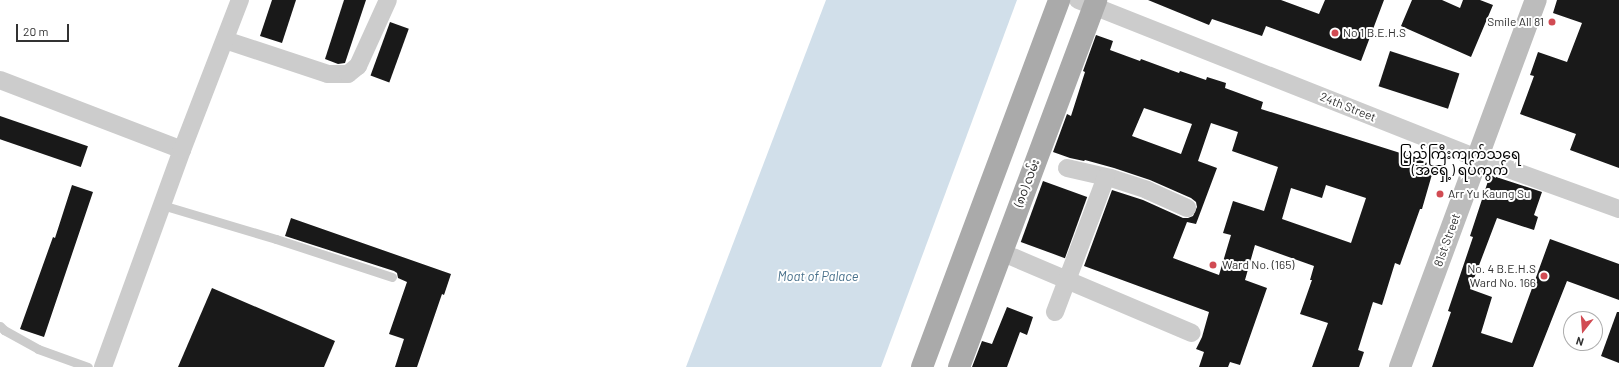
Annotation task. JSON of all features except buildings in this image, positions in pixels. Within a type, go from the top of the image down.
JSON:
[{"type":"main road","points":[[922,367],[1059,0]]},
{"type":"main road","name":"(၈၀) လမ်း","points":[[959,367],[1089,2]]},
{"type":"street","points":[[103,367],[182,150],[240,0]]},
{"type":"street","points":[[225,40],[328,74],[348,74],[358,66],[388,0]]},
{"type":"street","name":"81st Street","points":[[1400,367],[1536,0]]},
{"type":"street","name":"24th Street","points":[[1089,2],[1478,158],[1619,209]]},
{"type":"street","points":[[0,80],[182,150]]},
{"type":"street","points":[[1067,168],[1106,177],[1148,190],[1187,208]]},
{"type":"street","points":[[1055,312],[1106,177]]},
{"type":"street","points":[[1000,252],[1192,332]]},
{"type":"lane","points":[[162,205],[276,239],[392,277]]},
{"type":"lane","points":[[0,326],[4,330],[38,349],[88,367]]},
{"type":"water","name":"Moat of Palace","points":[[826,0],[1017,0],[881,367],[686,367]]},
{"type":"place","name":"Smile All 81","points":[[1552,22]]},
{"type":"place","name":"No 1 B.E.H.S","points":[[1335,33]]},
{"type":"place","name":"Arr Yu Kaung Su","points":[[1440,194]]},
{"type":"place","name":"Ward No. (165)","points":[[1213,265]]},
{"type":"place","name":"No. 4 B.E.H.S Ward No. 166","points":[[1544,276]]},
{"type":"district","name":"ပြည်ကြီးကျက်သရေ (အရှေ့) ရပ်ကွက်","points":[[1460,162]]}]
